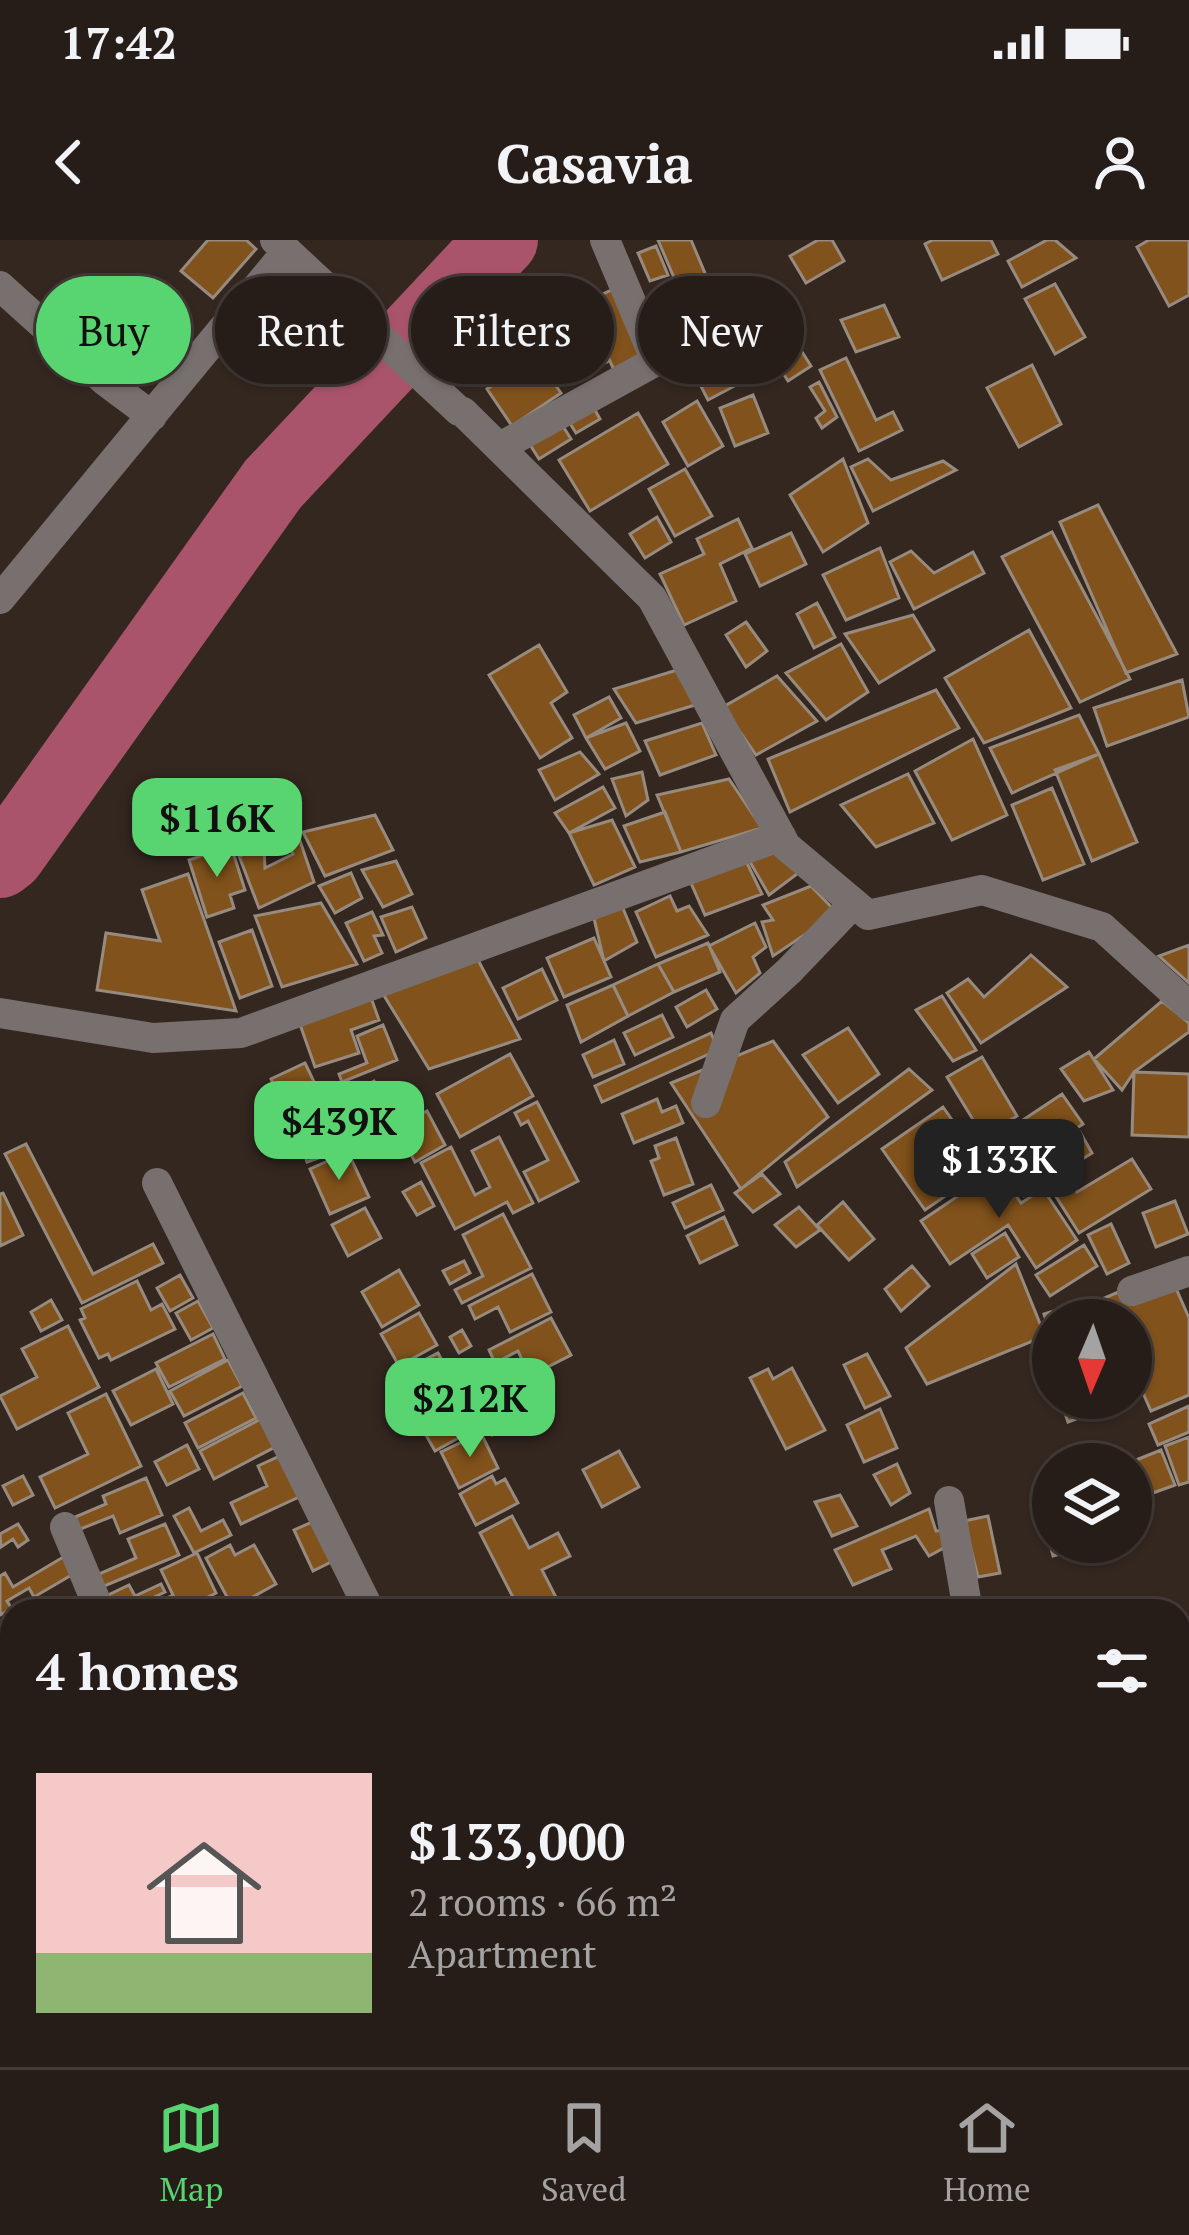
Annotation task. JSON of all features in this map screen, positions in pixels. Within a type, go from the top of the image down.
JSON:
[{"type":"street","points":[[500,447],[656,361],[605,240]]},
{"type":"street","points":[[0,599],[152,416],[281,245],[500,447],[652,598],[786,846],[868,915],[982,890],[1102,927],[1189,1006]]},
{"type":"street","points":[[0,286],[105,381],[152,416]]},
{"type":"street","points":[[0,1013],[154,1038],[241,1034],[781,836]]},
{"type":"street","points":[[706,1103],[735,1020],[854,903]]},
{"type":"street","points":[[157,1183],[364,1599]]},
{"type":"street","points":[[1132,1291],[1189,1271]]},
{"type":"street","points":[[949,1501],[966,1599]]},
{"type":"street","points":[[64,1528],[95,1599]]},
{"type":"building","points":[[208,240],[246,240],[256,249],[232,276],[215,276],[213,298],[181,271]]},
{"type":"building","points":[[658,240],[691,240],[706,276],[673,276]]},
{"type":"building","points":[[818,240],[832,240],[844,261],[806,283],[790,256]]},
{"type":"building","points":[[991,240],[998,254],[942,280],[925,244]]},
{"type":"building","points":[[1055,240],[1076,258],[1022,287],[1008,261]]},
{"type":"building","points":[[1149,240],[1189,240],[1189,295],[1169,306],[1137,247]]},
{"type":"building","points":[[656,246],[668,275],[648,276],[638,253]]},
{"type":"building","points":[[1055,284],[1085,337],[1055,354],[1025,299]]},
{"type":"building","points":[[614,289],[638,335],[638,360],[614,370]]},
{"type":"building","points":[[884,305],[899,337],[856,352],[841,320]]},
{"type":"building","points":[[846,358],[876,420],[893,412],[902,430],[859,451],[820,370]]},
{"type":"building","points":[[1032,365],[1061,424],[1019,447],[987,388]]},
{"type":"building","points":[[819,382],[837,417],[822,428],[816,418],[825,411],[810,387]]},
{"type":"building","points":[[494,384],[555,384],[561,393],[512,426],[487,389]]},
{"type":"building","points":[[700,384],[738,384],[708,400]]},
{"type":"building","points":[[753,395],[768,433],[735,446],[720,408]]},
{"type":"building","points":[[697,401],[723,446],[688,466],[663,422]]},
{"type":"building","points":[[591,403],[600,419],[576,433],[566,417]]},
{"type":"building","points":[[638,413],[668,464],[590,511],[559,460]]},
{"type":"building","points":[[559,420],[571,439],[539,459],[527,440]]},
{"type":"building","points":[[843,459],[868,523],[823,552],[790,495]]},
{"type":"building","points":[[868,459],[891,480],[943,461],[956,470],[873,511],[851,467]]},
{"type":"building","points":[[685,469],[712,516],[675,536],[649,489]]},
{"type":"building","points":[[1098,505],[1177,654],[1126,673],[1060,522]]},
{"type":"building","points":[[657,517],[671,542],[645,558],[630,534]]},
{"type":"building","points":[[738,519],[752,548],[720,564],[736,601],[684,625],[660,574],[704,554],[697,539]]},
{"type":"building","points":[[1052,532],[1130,679],[1080,702],[1002,557]]},
{"type":"building","points":[[791,533],[806,564],[760,586],[745,554]]},
{"type":"building","points":[[880,548],[899,598],[846,620],[823,575]]},
{"type":"building","points":[[911,551],[934,573],[973,552],[984,573],[914,609],[890,562]]},
{"type":"building","points":[[817,603],[835,637],[814,648],[797,614]]},
{"type":"building","points":[[913,615],[934,650],[879,683],[845,634]]},
{"type":"building","points":[[746,622],[767,651],[746,667],[726,635]]},
{"type":"building","points":[[1029,630],[1071,708],[984,743],[945,678]]},
{"type":"building","points":[[841,644],[868,692],[826,720],[786,673]]},
{"type":"building","points":[[539,645],[567,692],[551,703],[572,738],[540,758],[489,675]]},
{"type":"building","points":[[677,670],[695,705],[636,723],[614,689]]},
{"type":"building","points":[[777,676],[817,721],[756,755],[723,707]]},
{"type":"building","points":[[1182,680],[1189,717],[1107,746],[1094,708]]},
{"type":"building","points":[[936,690],[959,728],[790,812],[768,759]]},
{"type":"building","points":[[609,697],[621,718],[586,738],[574,715]]},
{"type":"building","points":[[1079,715],[1099,754],[1012,793],[990,748]]},
{"type":"building","points":[[626,723],[640,751],[605,769],[586,738]]},
{"type":"building","points":[[702,723],[716,755],[660,775],[645,741]]},
{"type":"building","points":[[973,739],[1007,815],[952,840],[915,771]]},
{"type":"building","points":[[580,752],[599,774],[555,800],[539,770]]},
{"type":"building","points":[[1099,754],[1137,842],[1092,861],[1055,770]]},
{"type":"building","points":[[642,772],[648,800],[626,816],[612,779]]},
{"type":"building","points":[[908,774],[934,823],[876,847],[841,805]]},
{"type":"building","points":[[729,779],[762,828],[681,852],[657,795]]},
{"type":"building","points":[[603,787],[615,808],[569,833],[555,813]]},
{"type":"building","points":[[1052,788],[1084,864],[1043,880],[1012,805]]},
{"type":"building","points":[[665,812],[681,852],[640,862],[624,826]]},
{"type":"building","points":[[375,815],[393,850],[325,876],[303,832]]},
{"type":"building","points":[[612,820],[635,867],[594,885],[569,833]]},
{"type":"building","points":[[297,832],[314,882],[259,908],[239,856],[264,848],[265,868],[293,854],[286,840]]},
{"type":"building","points":[[231,846],[245,890],[230,895],[234,908],[207,917],[189,860]]},
{"type":"building","points":[[780,846],[805,868],[769,895],[746,855]]},
{"type":"building","points":[[745,859],[762,894],[705,915],[687,874]]},
{"type":"building","points":[[396,861],[412,894],[383,907],[362,870]]},
{"type":"building","points":[[351,873],[362,898],[335,913],[319,886]]},
{"type":"building","points":[[188,874],[236,1011],[97,990],[106,933],[160,941],[142,890]]},
{"type":"building","points":[[811,886],[837,913],[773,956],[762,922],[773,920],[763,905]]},
{"type":"building","points":[[670,896],[677,911],[689,906],[708,935],[656,957],[636,912]]},
{"type":"building","points":[[321,903],[357,964],[282,987],[255,916]]},
{"type":"building","points":[[622,906],[637,942],[604,961],[593,914]]},
{"type":"building","points":[[412,907],[426,938],[396,952],[381,917]]},
{"type":"building","points":[[372,912],[383,935],[374,936],[382,953],[364,961],[346,923]]},
{"type":"building","points":[[755,923],[766,947],[753,957],[760,973],[736,993],[709,946]]},
{"type":"building","points":[[252,930],[272,986],[240,998],[219,942]]},
{"type":"building","points":[[594,938],[611,977],[564,997],[547,958]]},
{"type":"building","points":[[708,943],[720,972],[674,992],[658,964]]},
{"type":"building","points":[[1189,945],[1189,983],[1159,956]]},
{"type":"building","points":[[1031,955],[1067,987],[981,1043],[947,993],[968,979],[984,997]]},
{"type":"building","points":[[478,960],[520,1039],[429,1069],[383,994]]},
{"type":"building","points":[[658,964],[674,992],[628,1016],[613,985]]},
{"type":"building","points":[[542,969],[557,1000],[518,1019],[503,988]]},
{"type":"building","points":[[613,985],[628,1016],[581,1042],[567,1005]]},
{"type":"building","points":[[706,990],[717,1009],[687,1027],[676,1007]]},
{"type":"building","points":[[369,992],[379,1020],[351,1030],[359,1053],[315,1067],[297,1016]]},
{"type":"building","points":[[942,996],[976,1050],[953,1061],[916,1010]]},
{"type":"building","points":[[1162,1001],[1189,1023],[1189,1032],[1134,1072],[1122,1090],[1094,1059]]},
{"type":"building","points":[[662,1015],[673,1037],[635,1055],[624,1033]]},
{"type":"building","points":[[383,1025],[397,1060],[342,1082],[339,1074],[367,1063],[357,1036]]},
{"type":"building","points":[[848,1028],[879,1074],[838,1103],[803,1055]]},
{"type":"building","points":[[711,1033],[718,1050],[602,1102],[595,1086]]},
{"type":"building","points":[[614,1040],[624,1064],[593,1077],[583,1055]]},
{"type":"building","points":[[773,1041],[828,1117],[741,1189],[671,1083]]},
{"type":"building","points":[[1089,1052],[1113,1090],[1084,1101],[1061,1069]]},
{"type":"building","points":[[510,1054],[533,1096],[460,1137],[437,1094]]},
{"type":"building","points":[[982,1057],[1017,1116],[983,1136],[947,1077]]},
{"type":"building","points":[[305,1063],[318,1090],[283,1106],[271,1079]]},
{"type":"building","points":[[909,1069],[932,1090],[797,1187],[785,1162]]},
{"type":"building","points":[[1134,1072],[1189,1074],[1189,1137],[1132,1135]]},
{"type":"building","points":[[374,1081],[396,1120],[371,1134],[349,1095]]},
{"type":"building","points":[[344,1093],[347,1103],[321,1112],[335,1152],[307,1162],[290,1112]]},
{"type":"building","points":[[1062,1094],[1083,1124],[1043,1150],[1023,1120]]},
{"type":"building","points":[[657,1099],[662,1112],[676,1106],[683,1123],[634,1143],[622,1114]]},
{"type":"building","points":[[537,1102],[578,1181],[539,1201],[524,1172],[548,1160],[528,1121],[521,1125],[515,1113]]},
{"type":"building","points":[[943,1107],[986,1168],[925,1210],[882,1149]]},
{"type":"building","points":[[427,1111],[445,1145],[415,1162],[396,1127]]},
{"type":"building","points":[[1015,1128],[1029,1147],[1003,1164],[990,1146]]},
{"type":"building","points":[[1080,1132],[1092,1153],[1024,1196],[1011,1175]]},
{"type":"building","points":[[499,1137],[533,1203],[513,1213],[507,1202],[455,1229],[421,1163],[451,1147],[475,1195],[490,1187],[472,1151]]},
{"type":"building","points":[[676,1138],[693,1184],[664,1195],[651,1161],[659,1158],[655,1146]]},
{"type":"building","points":[[26,1144],[93,1274],[153,1244],[163,1263],[82,1303],[5,1154]]},
{"type":"building","points":[[348,1152],[369,1197],[330,1214],[310,1169]]},
{"type":"building","points":[[1132,1159],[1151,1189],[1079,1233],[1048,1184],[1066,1174],[1077,1192]]},
{"type":"building","points":[[998,1169],[1021,1203],[1043,1189],[1077,1240],[1036,1268],[1008,1225],[950,1264],[921,1221]]},
{"type":"building","points":[[762,1174],[780,1194],[753,1212],[735,1193]]},
{"type":"building","points":[[421,1182],[434,1206],[417,1215],[403,1192]]},
{"type":"building","points":[[711,1185],[723,1210],[685,1228],[673,1203]]},
{"type":"building","points":[[0,1194],[23,1235],[0,1246]]},
{"type":"building","points":[[1175,1201],[1188,1234],[1156,1247],[1143,1213]]},
{"type":"building","points":[[843,1202],[874,1239],[849,1260],[817,1225]]},
{"type":"building","points":[[799,1207],[820,1230],[796,1247],[775,1225]]},
{"type":"building","points":[[365,1208],[381,1238],[348,1256],[332,1225]]},
{"type":"building","points":[[503,1214],[531,1268],[462,1303],[455,1290],[483,1276],[463,1235]]},
{"type":"building","points":[[724,1217],[737,1245],[700,1263],[687,1236]]},
{"type":"building","points":[[1111,1224],[1129,1263],[1107,1274],[1088,1235]]},
{"type":"building","points":[[1005,1233],[1019,1257],[987,1278],[972,1254]]},
{"type":"building","points":[[1084,1245],[1097,1266],[1050,1296],[1036,1275]]},
{"type":"building","points":[[464,1261],[470,1273],[450,1284],[443,1271]]},
{"type":"building","points":[[1016,1264],[1032,1304],[1032,1341],[927,1384],[906,1348]]},
{"type":"building","points":[[912,1266],[929,1286],[901,1311],[885,1289]]},
{"type":"building","points":[[399,1270],[419,1305],[382,1327],[362,1292]]},
{"type":"building","points":[[532,1274],[551,1312],[510,1332],[498,1307],[475,1319],[469,1306]]},
{"type":"building","points":[[180,1275],[193,1298],[170,1311],[157,1288]]},
{"type":"building","points":[[137,1281],[151,1310],[162,1304],[175,1329],[111,1360],[108,1354],[99,1358],[80,1320],[85,1318],[81,1309]]},
{"type":"building","points":[[1175,1286],[1189,1318],[1189,1395],[1152,1411],[1152,1299],[1102,1299],[1123,1290]]},
{"type":"building","points":[[51,1300],[62,1320],[41,1331],[31,1312]]},
{"type":"building","points":[[198,1301],[213,1328],[191,1340],[176,1313]]},
{"type":"building","points":[[419,1313],[437,1345],[399,1366],[381,1334]]},
{"type":"building","points":[[551,1318],[571,1355],[530,1376],[518,1351],[495,1363],[489,1350]]},
{"type":"building","points":[[68,1326],[99,1387],[17,1429],[0,1396],[37,1377],[22,1349]]},
{"type":"building","points":[[462,1330],[471,1346],[459,1353],[450,1337]]},
{"type":"building","points":[[213,1334],[225,1359],[169,1387],[156,1363]]},
{"type":"building","points":[[438,1353],[456,1387],[417,1407],[399,1373]]},
{"type":"building","points":[[867,1354],[890,1396],[865,1408],[844,1365]]},
{"type":"building","points":[[228,1360],[242,1386],[184,1416],[170,1391]]},
{"type":"building","points":[[792,1368],[825,1430],[786,1449],[750,1378],[768,1369],[773,1379]]},
{"type":"building","points":[[156,1369],[173,1404],[131,1425],[113,1391]]},
{"type":"building","points":[[243,1393],[256,1418],[198,1448],[185,1423]]},
{"type":"building","points":[[106,1394],[141,1466],[55,1508],[40,1477],[88,1454],[68,1413]]},
{"type":"building","points":[[453,1399],[471,1431],[435,1451],[417,1419]]},
{"type":"building","points":[[505,1401],[516,1421],[492,1435],[481,1415]]},
{"type":"building","points":[[1189,1406],[1189,1432],[1158,1445],[1149,1424]]},
{"type":"building","points":[[880,1409],[897,1448],[864,1462],[847,1425]]},
{"type":"building","points":[[261,1419],[275,1447],[214,1479],[200,1451]]},
{"type":"building","points":[[481,1433],[498,1468],[459,1488],[441,1452]]},
{"type":"building","points":[[1189,1437],[1189,1482],[1179,1485],[1165,1446]]},
{"type":"building","points":[[187,1445],[199,1469],[167,1485],[155,1462]]},
{"type":"building","points":[[1161,1450],[1175,1485],[1152,1493],[1152,1454]]},
{"type":"building","points":[[619,1451],[639,1487],[602,1507],[583,1470]]},
{"type":"building","points":[[282,1455],[301,1496],[241,1524],[231,1503],[267,1486],[258,1466]]},
{"type":"building","points":[[897,1464],[910,1493],[891,1505],[874,1475]]},
{"type":"building","points":[[23,1476],[33,1495],[13,1505],[3,1486]]},
{"type":"building","points":[[492,1476],[496,1484],[505,1479],[518,1503],[476,1525],[460,1494]]},
{"type":"building","points":[[146,1478],[162,1515],[120,1533],[113,1516],[73,1532],[68,1520],[106,1504],[103,1496]]},
{"type":"building","points":[[840,1495],[857,1526],[832,1536],[815,1502]]},
{"type":"building","points":[[189,1508],[201,1531],[223,1520],[231,1535],[194,1553],[174,1516]]},
{"type":"building","points":[[929,1509],[936,1531],[948,1530],[951,1544],[929,1556],[916,1536],[882,1550],[891,1569],[853,1585],[835,1550]]},
{"type":"building","points":[[512,1516],[529,1548],[558,1533],[570,1556],[542,1570],[557,1599],[514,1599],[480,1533]]},
{"type":"building","points":[[988,1516],[1000,1573],[978,1577],[964,1521]]},
{"type":"building","points":[[319,1519],[337,1559],[313,1571],[294,1530]]},
{"type":"building","points":[[18,1524],[28,1540],[18,1547],[13,1539],[1,1547],[0,1534]]},
{"type":"building","points":[[165,1524],[179,1555],[97,1589],[92,1577],[136,1558],[128,1539]]},
{"type":"building","points":[[230,1545],[235,1555],[254,1545],[276,1584],[249,1599],[228,1599],[206,1558]]},
{"type":"building","points":[[197,1553],[216,1593],[204,1599],[165,1599],[173,1595],[161,1570]]},
{"type":"building","points":[[65,1556],[75,1573],[34,1597],[29,1588],[10,1599],[0,1599],[0,1576],[5,1573],[13,1587]]},
{"type":"building","points":[[161,1584],[165,1592],[150,1599],[100,1599],[129,1585],[135,1596]]},
{"type":"waterway","points":[[0,862],[273,484],[502,240]]}]
